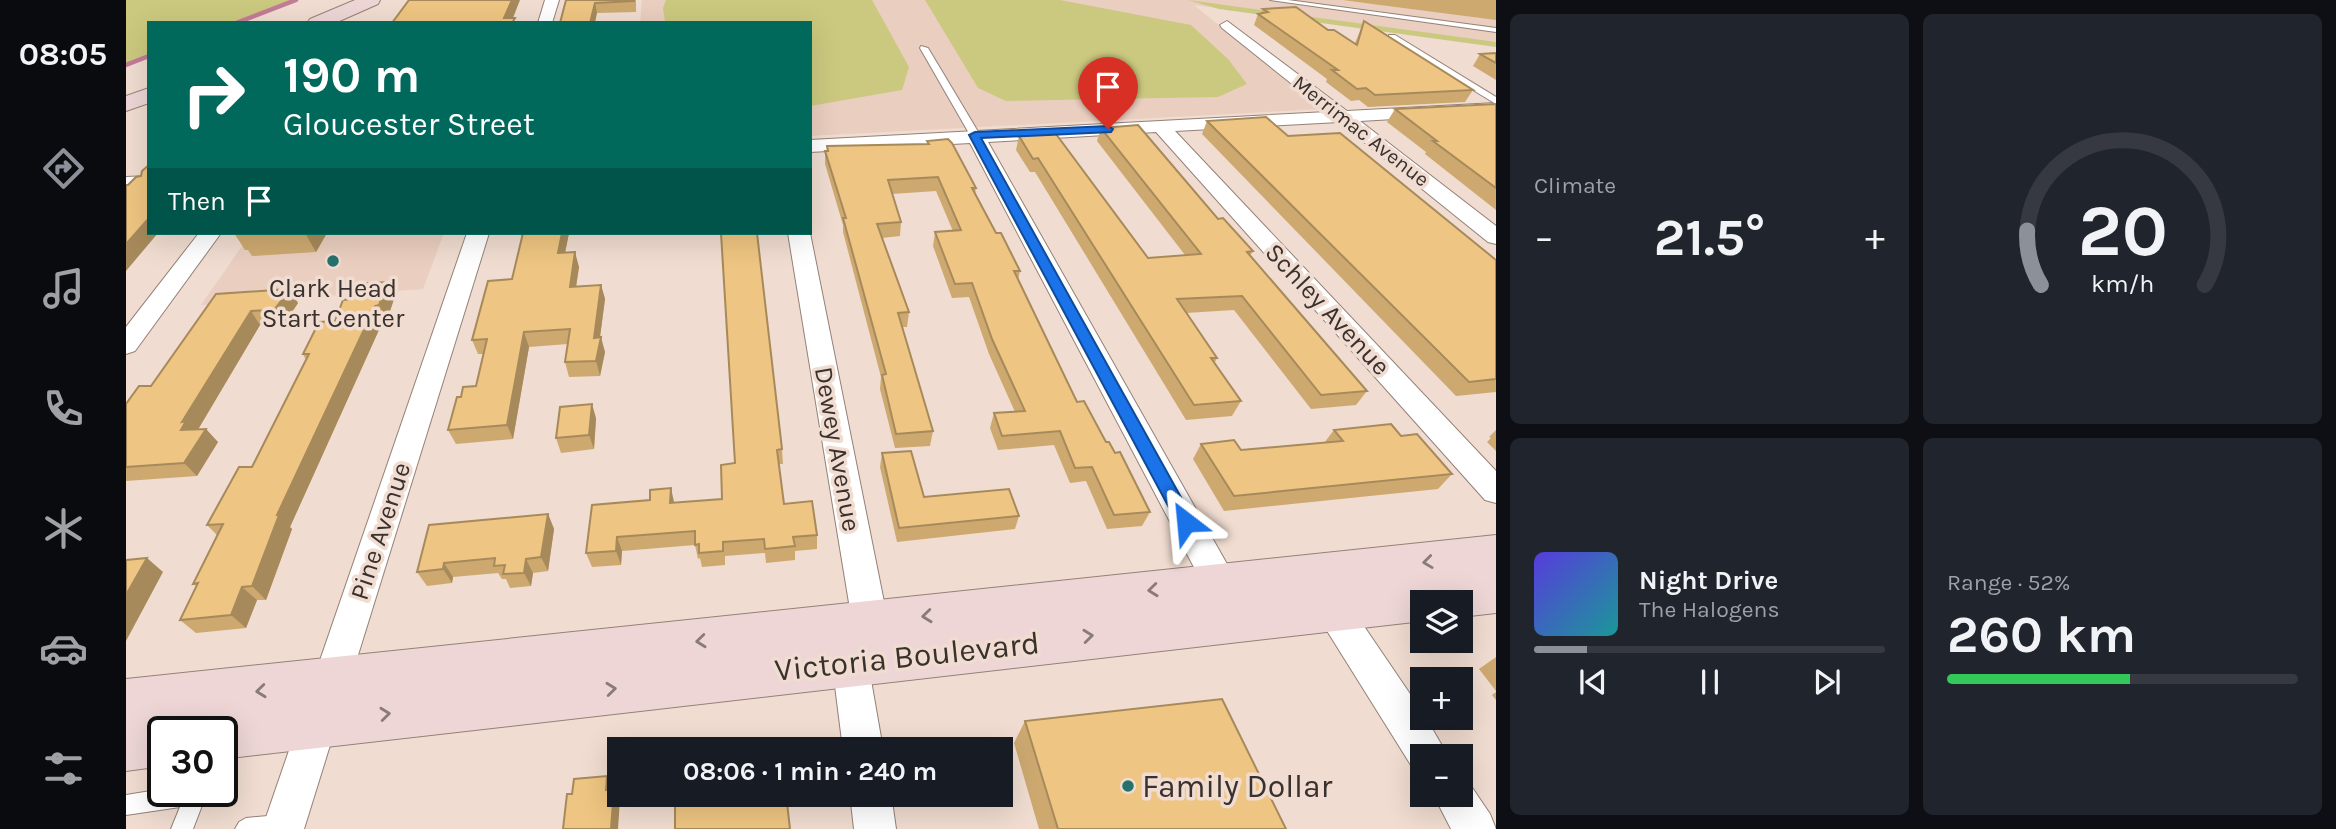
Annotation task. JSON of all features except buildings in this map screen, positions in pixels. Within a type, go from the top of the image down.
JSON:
[{"type":"main road","points":[[322,21],[371,0]]},
{"type":"main road","points":[[126,104],[147,96]]},
{"type":"main road","name":"Victoria Boulevard","points":[[323,703],[1322,591],[1496,554]]},
{"type":"main road","name":"Victoria Boulevard","points":[[1322,591],[1496,592]]},
{"type":"main road","points":[[126,705],[323,703]]},
{"type":"main road","points":[[238,727],[323,703]]},
{"type":"main road","points":[[126,744],[147,741]]},
{"type":"street","points":[[546,21],[552,0]]},
{"type":"street","name":"Merrimac Avenue","points":[[1227,25],[1496,237]]},
{"type":"street","points":[[812,146],[1496,108]]},
{"type":"street","name":"Schley Avenue","points":[[1161,127],[1496,491]]},
{"type":"street","points":[[975,135],[1229,601]]},
{"type":"street","points":[[126,183],[147,182]]},
{"type":"street","points":[[126,345],[208,235]]},
{"type":"street","name":"Pine Avenue","points":[[271,828],[323,703],[477,235]]},
{"type":"street","name":"Dewey Avenue","points":[[799,235],[860,642],[863,737]]},
{"type":"street","points":[[1322,591],[1420,744]]},
{"type":"street","points":[[872,807],[875,829]]},
{"type":"street","points":[[1461,807],[1475,829]]},
{"type":"lane","points":[[1273,0],[1496,30]]},
{"type":"lane","points":[[1392,37],[1496,101]]},
{"type":"lane","points":[[924,48],[975,135]]},
{"type":"lane","points":[[126,804],[147,801]]},
{"type":"lane","points":[[182,829],[191,807]]},
{"type":"shaded area","points":[[126,0],[296,0],[241,21],[147,21],[147,57],[126,65]]},
{"type":"shaded area","points":[[642,0],[1496,0],[1496,44],[1194,5],[1322,109],[812,136],[812,21],[640,21]]},
{"type":"shaded area","points":[[666,0],[872,0],[909,67],[902,90],[812,106],[812,21],[665,21],[663,8]]},
{"type":"shaded area","points":[[925,0],[1060,0],[1191,25],[1228,59],[1247,84],[1218,97],[1006,101],[978,88]]},
{"type":"shaded area","points":[[1188,0],[1496,42],[1496,47],[1219,9]]},
{"type":"shaded area","name":"Clark Head Start Center","points":[[250,235],[443,235],[423,289],[201,305]]},
{"type":"waterway","points":[[241,21],[296,0]]},
{"type":"waterway","points":[[126,65],[147,57]]},
{"type":"place","name":"Clark Head Start Center","points":[[333,261]]},
{"type":"place","name":"Family Dollar","points":[[1128,786]]},
{"type":"route","points":[[1108,129],[975,135],[1186,522]]}]
